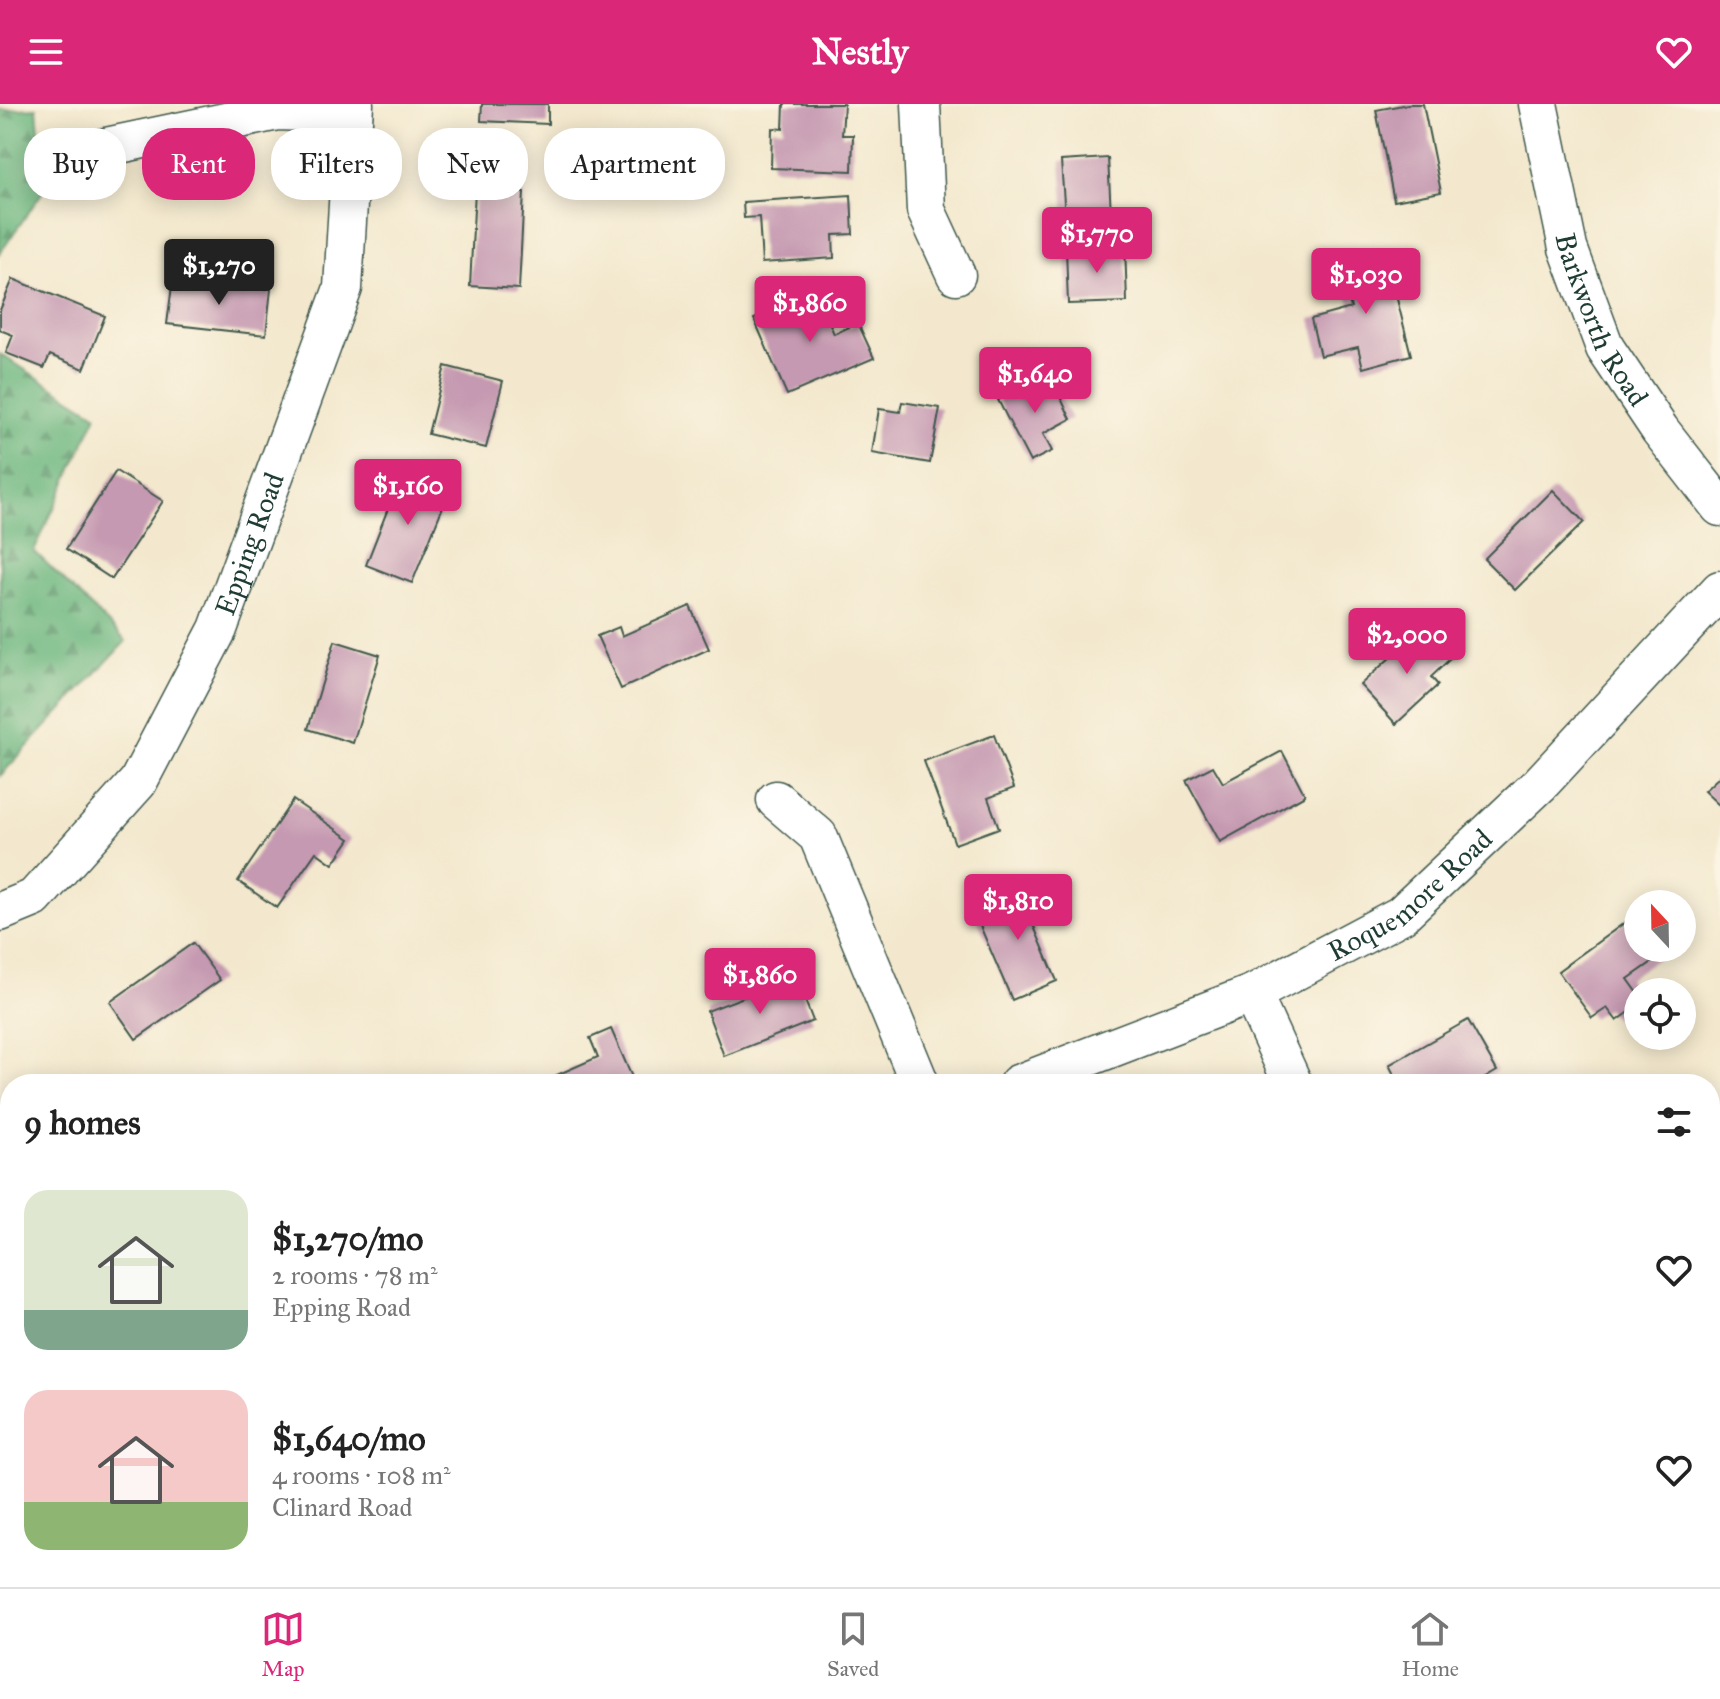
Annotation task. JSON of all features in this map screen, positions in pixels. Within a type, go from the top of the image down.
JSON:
[{"type":"street","points":[[921,104],[926,210],[956,275]]},
{"type":"street","name":"Barkworth Road","points":[[1538,104],[1568,248],[1605,348],[1660,430],[1720,507]]},
{"type":"street","points":[[126,143],[278,111],[353,109]]},
{"type":"street","name":"Epping Road","points":[[0,912],[34,898],[138,782],[218,629],[343,288],[353,109]]},
{"type":"street","name":"Roquemore Road","points":[[1044,1074],[1252,994],[1401,915],[1540,784],[1720,590]]},
{"type":"street","points":[[776,800],[818,836],[916,1074]]},
{"type":"street","points":[[1252,994],[1288,1074]]},
{"type":"green space","points":[[37,108],[39,128],[24,128],[24,200],[37,200],[0,253],[0,110]]},
{"type":"green space","points":[[0,354],[97,415],[34,551],[126,641],[0,776]]},
{"type":"building","points":[[482,104],[548,104],[548,124],[481,121]]},
{"type":"building","points":[[784,104],[844,104],[842,135],[853,135],[852,171],[771,168],[772,128],[783,129]]},
{"type":"building","points":[[1423,104],[1441,192],[1394,201],[1376,110]]},
{"type":"building","points":[[1108,158],[1111,214],[1065,217],[1061,161]]},
{"type":"building","points":[[851,195],[853,234],[833,235],[834,258],[762,263],[759,217],[744,218],[743,202]]},
{"type":"building","points":[[474,200],[524,200],[519,289],[470,286]]},
{"type":"building","points":[[1125,245],[1127,302],[1068,304],[1066,248]]},
{"type":"building","points":[[1386,255],[1411,355],[1363,368],[1358,347],[1320,356],[1311,319],[1351,308],[1340,266]]},
{"type":"building","points":[[173,278],[271,289],[266,335],[167,324]]},
{"type":"building","points":[[13,279],[105,316],[84,369],[50,355],[44,368],[6,353],[13,335],[0,330],[0,310]]},
{"type":"building","points":[[816,292],[834,334],[858,323],[874,358],[787,395],[754,319]]},
{"type":"building","points":[[445,366],[503,381],[486,448],[428,434]]},
{"type":"building","points":[[1049,374],[1071,419],[1043,434],[1052,451],[1030,462],[998,400]]},
{"type":"building","points":[[902,402],[940,408],[930,463],[872,453],[879,409],[900,412]]},
{"type":"building","points":[[403,470],[450,489],[412,583],[366,565]]},
{"type":"building","points":[[116,471],[163,501],[112,579],[66,549]]},
{"type":"building","points":[[1553,490],[1584,522],[1515,590],[1484,559]]},
{"type":"building","points":[[690,606],[709,649],[621,689],[597,636],[619,627],[622,636]]},
{"type":"building","points":[[1424,627],[1452,657],[1431,677],[1438,685],[1396,724],[1360,685]]},
{"type":"building","points":[[335,641],[380,655],[353,743],[308,729]]},
{"type":"building","points":[[994,735],[1014,788],[988,798],[999,828],[955,844],[924,761]]},
{"type":"building","points":[[1282,751],[1305,795],[1220,842],[1186,780],[1213,766],[1223,783]]},
{"type":"building","points":[[1720,776],[1720,806],[1704,791]]},
{"type":"building","points":[[293,800],[350,839],[333,864],[316,852],[277,908],[238,881]]},
{"type":"building","points":[[1037,886],[1049,915],[1032,922],[1057,981],[1012,1000],[974,912]]},
{"type":"building","points":[[1624,923],[1624,962],[1652,962],[1629,978],[1624,978],[1624,1016],[1617,1021],[1607,1008],[1592,1018],[1558,971]]},
{"type":"building","points":[[193,943],[220,980],[136,1039],[110,1002]]},
{"type":"building","points":[[796,977],[813,1021],[724,1056],[707,1011]]},
{"type":"building","points":[[1468,1020],[1497,1071],[1492,1074],[1394,1074],[1389,1065]]},
{"type":"building","points":[[611,1029],[631,1074],[559,1074],[598,1057],[590,1038]]}]
